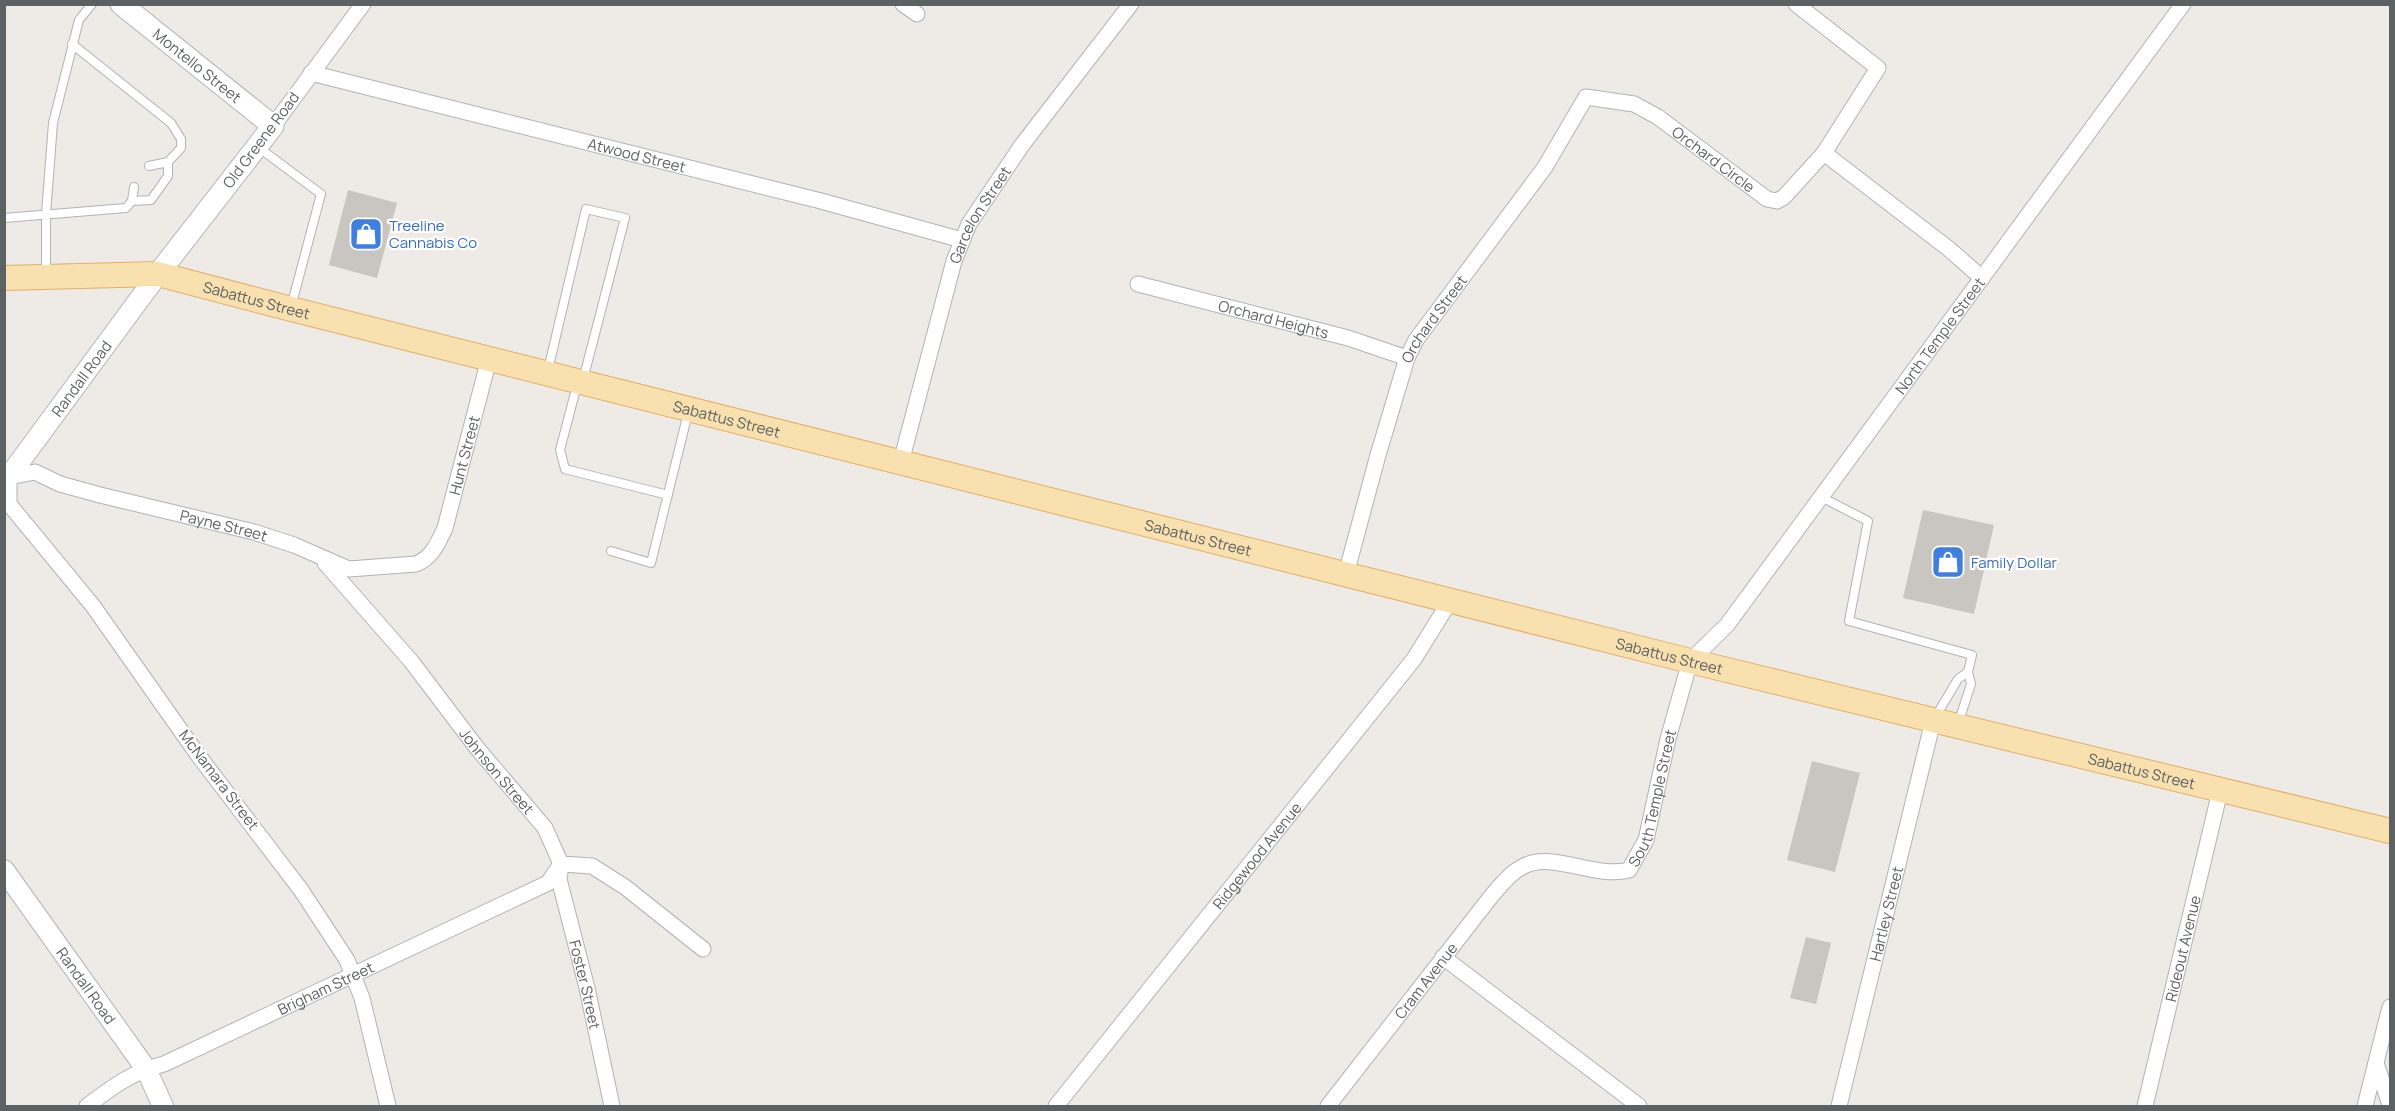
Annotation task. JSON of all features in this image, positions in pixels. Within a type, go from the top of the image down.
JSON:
[{"type":"main road","name":"Montello Street","points":[[122,4],[273,126]]},
{"type":"main road","name":"Old Greene Road","points":[[158,274],[273,126]]},
{"type":"main road","name":"Sabattus Street","points":[[4,278],[46,275],[158,274],[1690,661],[2391,831]]},
{"type":"street","name":"Old Greene Road","points":[[273,126],[363,4]]},
{"type":"street","points":[[903,4],[917,14]]},
{"type":"street","name":"Garcelon Street","points":[[901,462],[954,261],[962,240],[1022,145],[1131,4]]},
{"type":"street","name":"Orchard Circle","points":[[1586,97],[1634,104],[1658,117],[1767,199],[1777,201],[1784,197],[1824,153],[1878,68],[1796,4]]},
{"type":"street","name":"North Temple Street","points":[[1690,661],[1727,625],[2183,4]]},
{"type":"street","name":"Atwood Street","points":[[311,74],[821,201],[962,240]]},
{"type":"street","name":"Orchard Street","points":[[1346,574],[1407,358],[1416,340],[1471,263],[1545,167],[1586,97]]},
{"type":"street","points":[[1824,153],[1949,249],[1982,278]]},
{"type":"street","name":"Randall Road","points":[[7,480],[158,274]]},
{"type":"street","name":"Orchard Heights","points":[[1138,284],[1348,338],[1407,358]]},
{"type":"street","name":"Hunt Street","points":[[434,549],[446,528],[489,359]]},
{"type":"street","name":"Payne Street","points":[[7,480],[35,472],[60,484],[254,532],[357,570],[416,564],[424,561],[434,549]]},
{"type":"street","name":"McNamara Street","points":[[7,480],[9,504],[93,606],[198,755],[301,890],[354,973],[388,1107]]},
{"type":"street","name":"Johnson Street","points":[[313,555],[343,580],[545,828],[561,864]]},
{"type":"street","name":"Ridgewood Avenue","points":[[1056,1107],[1414,659],[1450,601]]},
{"type":"street","name":"South Temple Street","points":[[1530,863],[1548,862],[1587,871],[1617,873],[1629,870],[1646,840],[1668,739],[1690,661]]},
{"type":"street","name":"Hartley Street","points":[[1839,1107],[1933,721]]},
{"type":"street","name":"Rideout Avenue","points":[[2145,1107],[2220,791]]},
{"type":"street","name":"Cram Avenue","points":[[1328,1107],[1493,894],[1513,873],[1530,863]]},
{"type":"street","points":[[561,864],[592,866],[625,886],[703,949]]},
{"type":"street","name":"Brigham Street","points":[[87,1107],[121,1081],[146,1069],[164,1064],[548,883],[561,864]]},
{"type":"street","name":"Foster Street","points":[[561,864],[559,879],[587,988],[612,1107]]},
{"type":"street","name":"Randall Road","points":[[4,870],[146,1069],[163,1107]]},
{"type":"street","points":[[1443,957],[1639,1107]]},
{"type":"street","points":[[2365,1107],[2391,1007]]},
{"type":"street","points":[[2376,1063],[2391,1105]]},
{"type":"lane","points":[[46,275],[46,214],[53,123],[79,20],[92,4]]},
{"type":"lane","points":[[72,44],[171,123],[182,139],[182,148],[168,162],[149,166]]},
{"type":"lane","points":[[257,146],[321,194],[291,309]]},
{"type":"lane","points":[[132,201],[151,200],[168,176],[168,162]]},
{"type":"lane","points":[[4,218],[126,208],[132,201],[134,187]]},
{"type":"lane","points":[[548,373],[586,209],[625,218],[560,450],[565,469],[668,495]]},
{"type":"lane","points":[[611,551],[651,563],[690,409]]},
{"type":"lane","points":[[1821,497],[1868,521],[1850,621],[1972,655],[1968,672],[1971,684],[1957,727]]},
{"type":"lane","points":[[1933,721],[1958,679],[1968,672]]},
{"type":"building","points":[[348,190],[397,203],[377,278],[329,265]]},
{"type":"building","name":"Family Dollar","points":[[1923,510],[1994,525],[1974,614],[1903,598]]},
{"type":"building","points":[[1812,761],[1860,773],[1835,872],[1787,860]]},
{"type":"building","points":[[1806,937],[1831,943],[1816,1004],[1790,998]]},
{"type":"place","name":"Treeline Cannabis Co","points":[[366,234]]},
{"type":"place","name":"Family Dollar","points":[[1948,562]]}]
